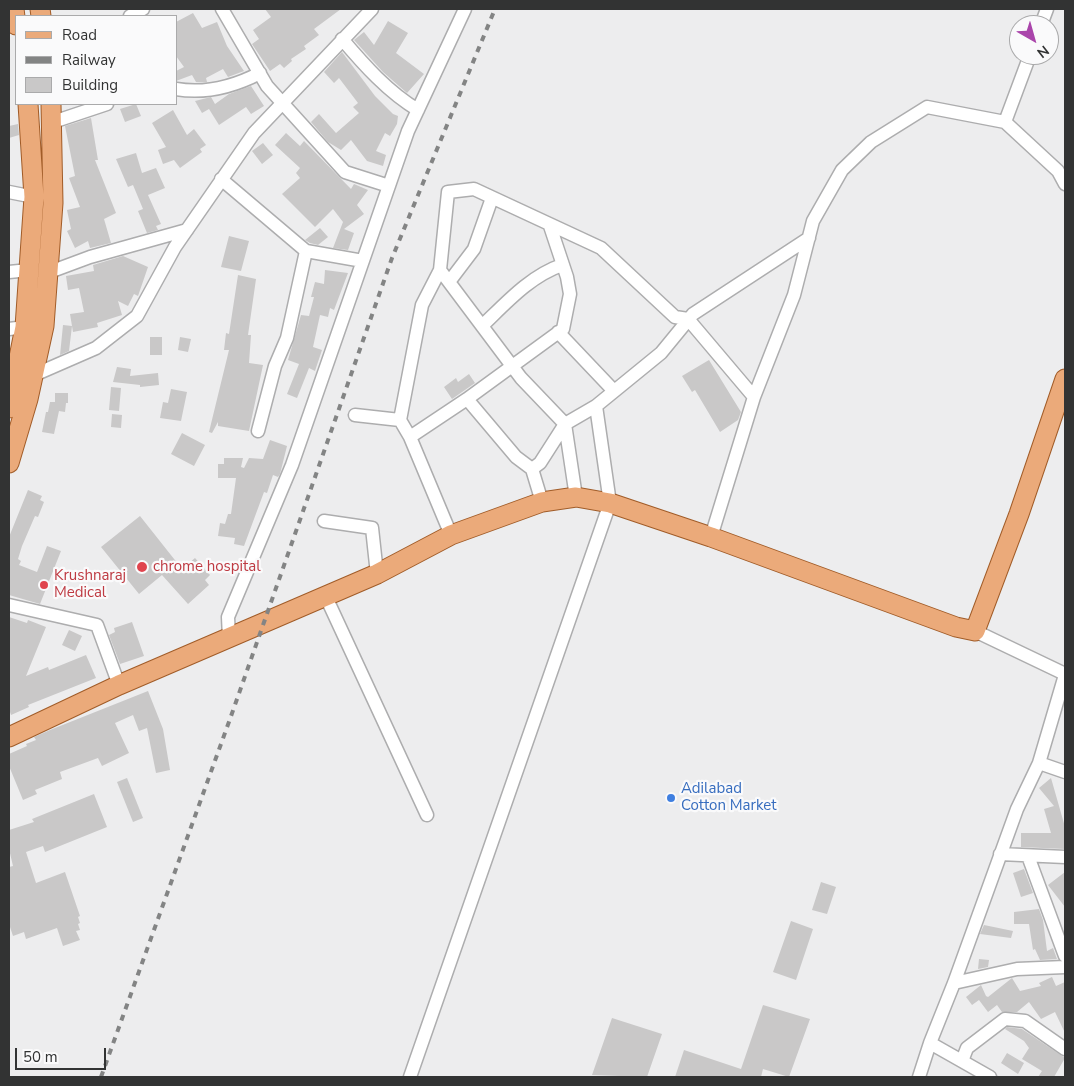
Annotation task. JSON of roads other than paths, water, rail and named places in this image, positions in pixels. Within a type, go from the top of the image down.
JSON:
[{"type":"main road","points":[[9,464],[34,375],[44,326],[38,271],[17,196],[28,105]]},
{"type":"main road","points":[[9,408],[17,328],[38,271],[53,203],[52,113]]},
{"type":"main road","points":[[9,737],[119,685],[377,574],[451,535],[542,502],[576,497],[610,502],[956,627],[975,631],[1019,514],[1065,379]]},
{"type":"street","points":[[132,15],[143,9]]},
{"type":"street","points":[[222,9],[268,86],[345,172],[389,186]]},
{"type":"street","points":[[34,375],[96,348],[137,316],[187,230],[254,133],[372,9]]},
{"type":"street","points":[[229,638],[228,617],[292,464],[408,131],[465,9]]},
{"type":"street","points":[[342,39],[366,67],[405,102],[418,110]]},
{"type":"street","points":[[1005,122],[1026,65]]},
{"type":"street","points":[[178,89],[202,91],[242,82],[260,73]]},
{"type":"street","points":[[52,113],[101,105]]},
{"type":"street","points":[[711,537],[754,397],[794,295],[813,221],[842,170],[871,142],[927,106],[1005,122],[1058,170],[1065,184]]},
{"type":"street","points":[[221,179],[306,251],[363,261]]},
{"type":"street","points":[[451,535],[410,437],[400,420],[422,305],[440,270],[448,192],[474,189],[550,226],[601,248],[675,317],[688,319],[754,397]]},
{"type":"street","points":[[449,282],[474,249],[492,198]]},
{"type":"street","points":[[410,437],[467,399],[563,329],[570,294],[550,226]]},
{"type":"street","points":[[9,272],[38,271],[187,230]]},
{"type":"street","points":[[532,469],[540,463],[565,424],[596,406],[661,353],[688,319],[809,238]]},
{"type":"street","points":[[258,431],[275,366],[287,338],[306,251]]},
{"type":"street","points":[[482,326],[518,292],[552,268],[562,265]]},
{"type":"street","points":[[440,270],[512,367],[565,424],[576,497]]},
{"type":"street","points":[[558,332],[614,391]]},
{"type":"street","points":[[467,399],[516,457],[532,469],[542,502]]},
{"type":"street","points":[[410,1077],[610,502],[596,406]]},
{"type":"street","points":[[355,415],[400,420]]},
{"type":"street","points":[[324,521],[372,528],[377,574]]},
{"type":"street","points":[[326,597],[427,815]]},
{"type":"street","points":[[9,605],[97,626],[119,685]]},
{"type":"street","points":[[919,1077],[1017,809],[1039,763],[1065,674],[975,631]]},
{"type":"street","points":[[1039,763],[1065,772]]},
{"type":"street","points":[[1000,854],[1065,857]]},
{"type":"street","points":[[1028,856],[1063,941],[1065,956]]},
{"type":"street","points":[[954,983],[1017,969],[1065,967]]},
{"type":"street","points":[[962,1060],[967,1048],[1005,1018],[1025,1022],[1065,1049]]},
{"type":"street","points":[[930,1043],[990,1077]]},
{"type":"railway","points":[[101,1077],[230,719],[392,258],[495,9]]},
{"type":"place","name":"chrome hospital","points":[[142,567]]},
{"type":"place","name":"Krushnaraj Medical","points":[[44,585]]},
{"type":"place","name":"Adilabad Cotton Market","points":[[671,798]]}]
